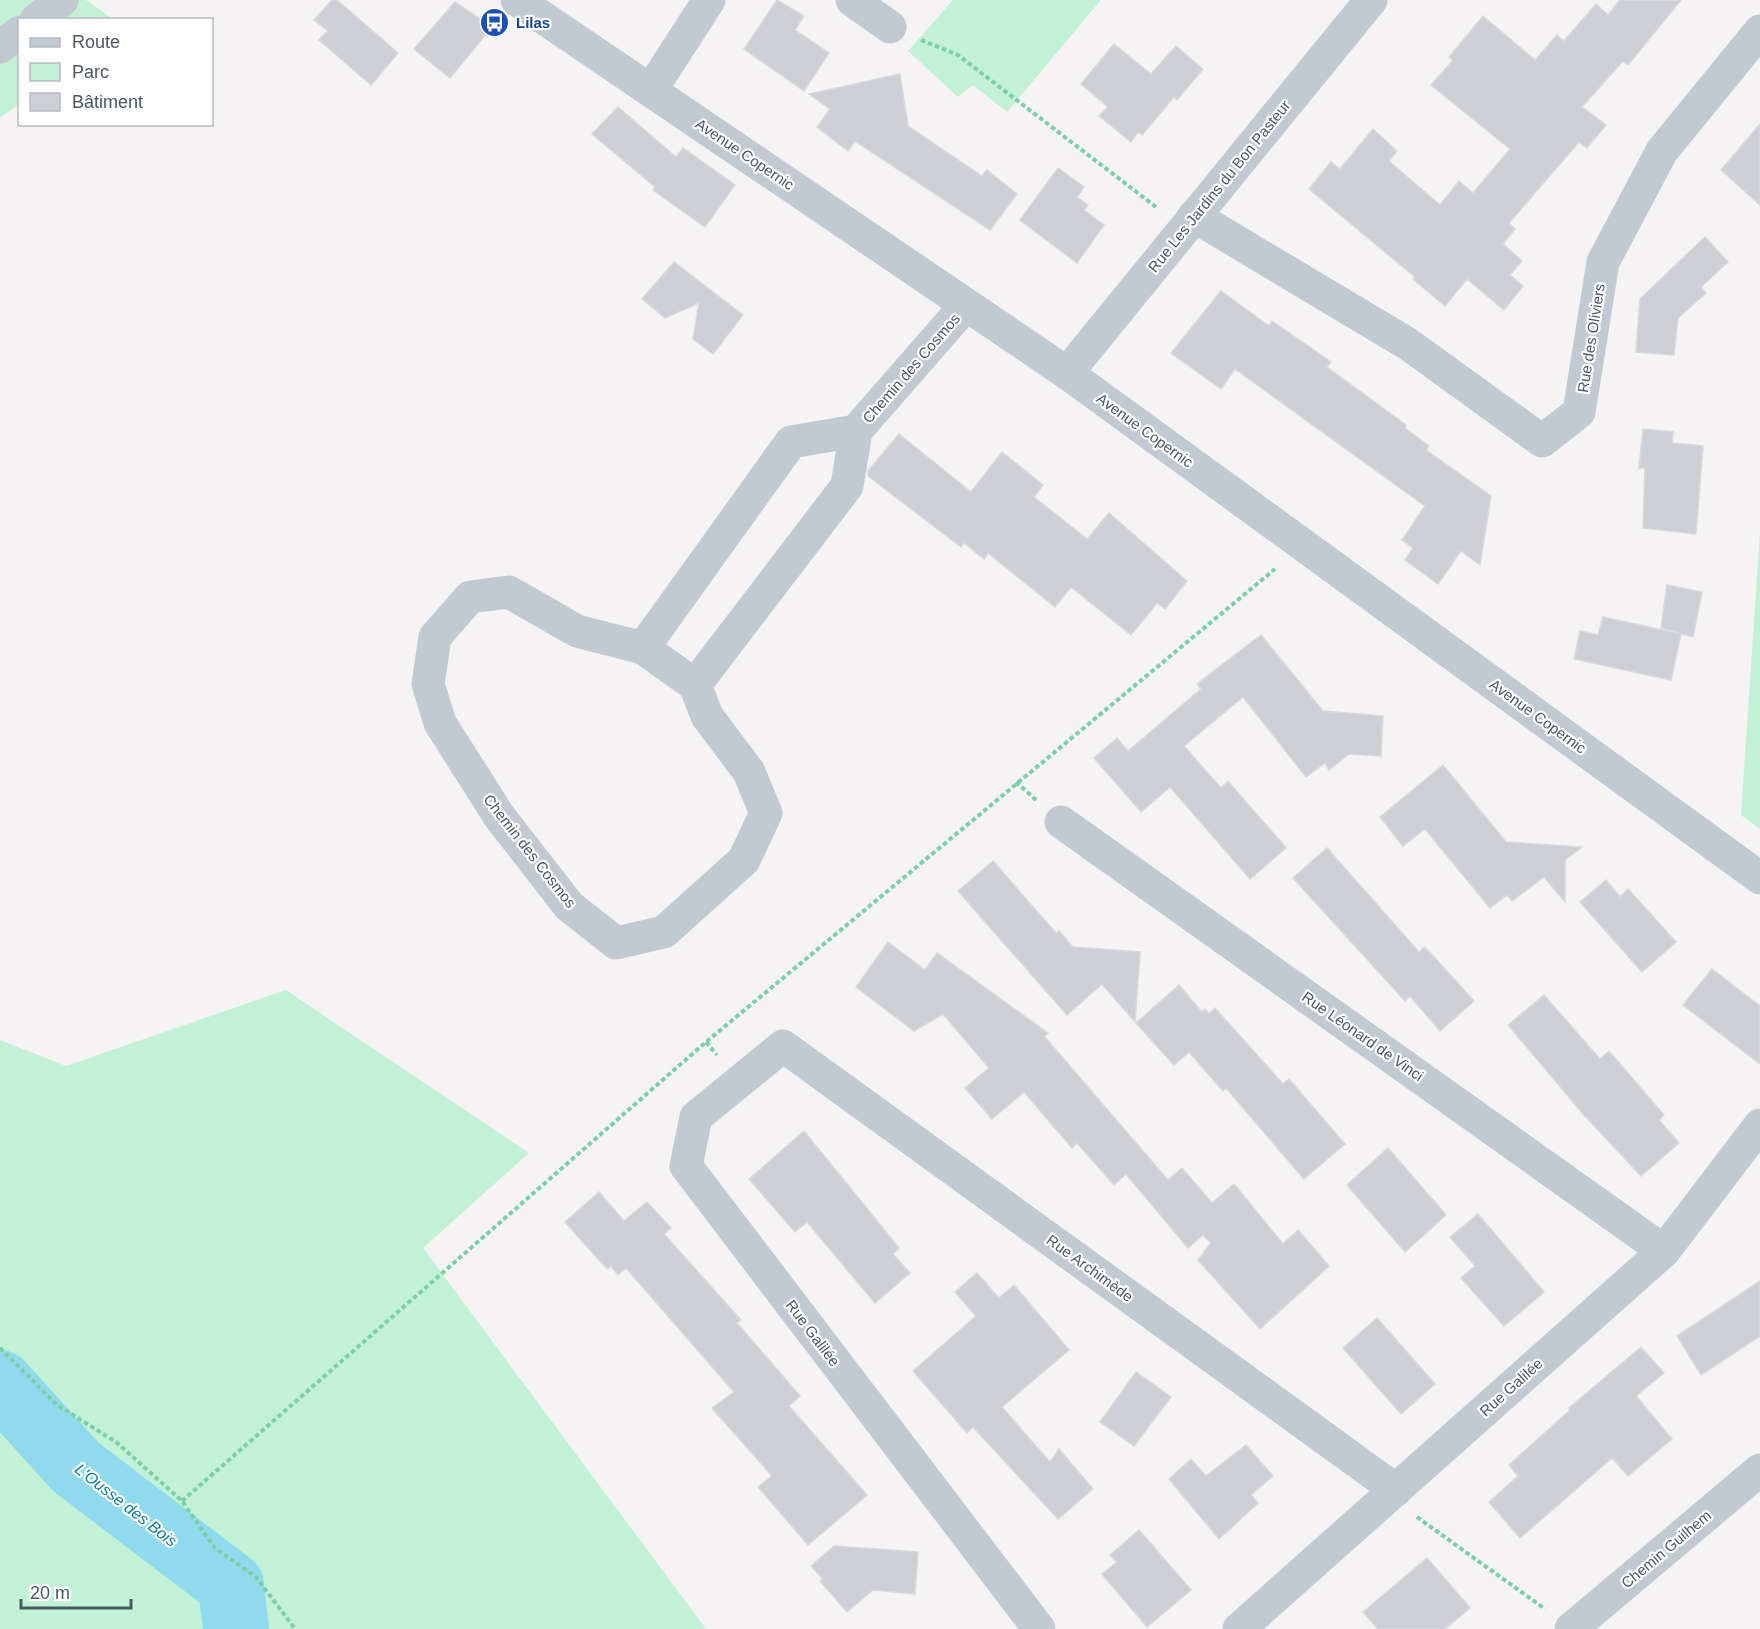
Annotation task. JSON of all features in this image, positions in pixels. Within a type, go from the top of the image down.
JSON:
[{"type":"street","points":[[39,18],[62,0]]},
{"type":"street","name":"Avenue Copernic","points":[[517,0],[1067,373],[1760,878]]},
{"type":"street","points":[[651,90],[709,0]]},
{"type":"street","points":[[852,0],[890,27]]},
{"type":"street","name":"Rue Les Jardins du Bon Pasteur","points":[[1067,373],[1371,0]]},
{"type":"street","name":"Rue des Oliviers","points":[[1189,222],[1408,344],[1542,441],[1580,412],[1603,262],[1656,161],[1760,32]]},
{"type":"street","points":[[0,47],[18,34]]},
{"type":"street","name":"Chemin des Cosmos","points":[[695,685],[847,486],[856,431],[966,304]]},
{"type":"street","name":"Chemin des Cosmos","points":[[643,648],[791,442],[856,431]]},
{"type":"street","name":"Chemin des Cosmos","points":[[509,592],[577,631],[643,648],[695,685],[707,716],[749,772],[766,813],[744,860],[664,932],[616,944],[569,906],[499,816],[440,723],[428,684],[435,637],[470,597],[509,592]]},
{"type":"street","name":"Rue Léonard de Vinci","points":[[1061,822],[1664,1251]]},
{"type":"street","name":"Rue Galilée","points":[[783,1046],[696,1117],[686,1166],[1039,1629]]},
{"type":"street","name":"Rue Archimède","points":[[783,1046],[1396,1490]]},
{"type":"street","name":"Rue Galilée","points":[[1239,1629],[1664,1251],[1760,1125]]},
{"type":"street","name":"Chemin Guilhem","points":[[1572,1629],[1760,1470]]},
{"type":"path","points":[[890,27],[958,55],[1189,222]]},
{"type":"path","points":[[182,1501],[706,1042],[1277,567],[1298,541]]},
{"type":"path","points":[[0,1348],[57,1405],[116,1442],[182,1501],[214,1548],[256,1577],[296,1629]]},
{"type":"path","points":[[1396,1490],[1414,1515],[1572,1629]]},
{"type":"green space","points":[[0,0],[86,0],[112,18],[18,18],[18,105],[0,118]]},
{"type":"green space","points":[[953,0],[1101,0],[1007,112],[973,85],[958,97],[908,51]]},
{"type":"green space","points":[[1760,532],[1760,829],[1741,815]]},
{"type":"green space","points":[[286,990],[529,1153],[423,1248],[706,1629],[0,1629],[0,1040],[66,1066]]},
{"type":"building","points":[[332,0],[337,0],[398,53],[371,85],[319,40],[328,31],[314,20]]},
{"type":"building","points":[[777,0],[804,16],[795,30],[829,53],[804,91],[744,49]]},
{"type":"building","points":[[1620,0],[1681,0],[1628,65],[1623,61],[1582,107],[1606,125],[1587,148],[1579,142],[1509,223],[1515,229],[1503,244],[1522,261],[1510,275],[1523,286],[1504,310],[1467,279],[1445,306],[1413,279],[1415,277],[1309,189],[1331,162],[1340,169],[1373,129],[1397,151],[1389,161],[1440,205],[1459,181],[1473,193],[1510,149],[1431,85],[1453,60],[1449,57],[1483,16],[1535,60],[1557,35],[1564,41],[1596,4],[1608,15]]},
{"type":"building","points":[[455,2],[492,27],[450,78],[414,49]]},
{"type":"building","points":[[1114,44],[1151,74],[1176,46],[1203,69],[1177,100],[1174,97],[1142,135],[1138,132],[1131,142],[1099,116],[1108,107],[1081,84]]},
{"type":"building","points":[[900,74],[908,126],[982,176],[987,170],[1017,194],[990,230],[855,141],[848,151],[817,127],[830,109],[809,94]]},
{"type":"building","points":[[618,107],[676,157],[683,148],[735,185],[705,227],[653,190],[655,187],[592,134]]},
{"type":"building","points":[[1760,124],[1760,205],[1721,170]]},
{"type":"building","points":[[1058,168],[1084,187],[1077,197],[1088,205],[1084,210],[1104,225],[1077,263],[1020,220]]},
{"type":"building","points":[[1705,237],[1728,262],[1701,287],[1706,293],[1678,318],[1674,355],[1636,352],[1640,299]]},
{"type":"building","points":[[674,262],[743,315],[713,354],[693,339],[699,303],[665,318],[642,299]]},
{"type":"building","points":[[1221,291],[1269,326],[1272,321],[1331,362],[1327,367],[1406,425],[1405,428],[1429,446],[1426,450],[1491,496],[1480,565],[1461,551],[1438,584],[1405,560],[1413,548],[1402,540],[1425,506],[1235,369],[1221,389],[1171,353]]},
{"type":"building","points":[[1643,429],[1673,432],[1672,443],[1703,446],[1696,534],[1643,528],[1645,468],[1639,468]]},
{"type":"building","points":[[899,434],[971,492],[1002,452],[1043,485],[1034,497],[1087,539],[1109,513],[1187,581],[1165,609],[1157,603],[1131,635],[1071,587],[1055,607],[988,553],[984,559],[964,543],[961,547],[868,476],[868,471]]},
{"type":"building","points":[[1667,585],[1702,592],[1693,637],[1661,628]]},
{"type":"building","points":[[1603,617],[1681,634],[1671,680],[1574,659],[1580,631],[1598,635]]},
{"type":"building","points":[[1261,635],[1323,711],[1383,716],[1381,756],[1349,754],[1329,770],[1325,763],[1306,777],[1243,697],[1184,746],[1221,788],[1228,781],[1286,848],[1250,879],[1170,787],[1141,812],[1094,758],[1117,738],[1128,751],[1201,689],[1197,684]]},
{"type":"building","points":[[1443,765],[1506,842],[1582,847],[1565,860],[1565,902],[1544,877],[1512,901],[1507,895],[1490,908],[1425,829],[1403,846],[1380,817]]},
{"type":"building","points":[[1327,848],[1419,952],[1425,947],[1474,1001],[1440,1031],[1410,996],[1405,1001],[1293,878]]},
{"type":"building","points":[[993,861],[1056,933],[1059,931],[1073,947],[1140,952],[1135,1022],[1102,984],[1067,1015],[958,891]]},
{"type":"building","points":[[1606,880],[1620,897],[1628,889],[1676,942],[1642,972],[1580,902]]},
{"type":"building","points":[[888,942],[925,970],[937,953],[1048,1033],[1044,1036],[1168,1180],[1182,1168],[1212,1203],[1234,1184],[1283,1244],[1298,1230],[1329,1266],[1260,1329],[1198,1260],[1211,1243],[1203,1235],[1188,1248],[1126,1174],[1114,1185],[1077,1143],[1072,1148],[1024,1092],[992,1119],[965,1088],[989,1068],[943,1014],[914,1031],[856,987]]},
{"type":"building","points":[[1712,969],[1760,1006],[1760,1064],[1683,1005]]},
{"type":"building","points":[[1179,985],[1202,1012],[1205,1009],[1209,1014],[1215,1008],[1283,1084],[1289,1079],[1345,1144],[1304,1179],[1226,1088],[1223,1091],[1189,1052],[1174,1065],[1136,1023]]},
{"type":"building","points":[[1544,995],[1600,1059],[1609,1051],[1664,1115],[1659,1120],[1679,1143],[1641,1176],[1584,1115],[1508,1025]]},
{"type":"building","points":[[804,1131],[899,1248],[893,1254],[910,1273],[875,1303],[807,1222],[795,1232],[749,1179]]},
{"type":"building","points":[[1388,1148],[1446,1215],[1405,1252],[1347,1185]]},
{"type":"building","points":[[599,1192],[624,1221],[647,1202],[671,1228],[664,1234],[741,1320],[737,1323],[800,1396],[789,1406],[867,1495],[808,1545],[758,1487],[772,1476],[712,1408],[734,1392],[626,1268],[618,1275],[611,1266],[607,1269],[565,1222]]},
{"type":"building","points":[[1478,1214],[1544,1292],[1504,1326],[1461,1278],[1475,1266],[1450,1237]]},
{"type":"building","points":[[977,1273],[999,1298],[1014,1285],[1069,1350],[1002,1407],[1050,1462],[1059,1449],[1093,1489],[1058,1519],[973,1427],[967,1433],[913,1371],[976,1316],[955,1292]]},
{"type":"building","points":[[1760,1281],[1760,1336],[1701,1375],[1677,1336]]},
{"type":"building","points":[[1377,1318],[1435,1384],[1401,1414],[1343,1348]]},
{"type":"building","points":[[1641,1347],[1664,1373],[1636,1396],[1672,1439],[1628,1476],[1612,1458],[1520,1538],[1489,1502],[1518,1476],[1509,1465],[1570,1410],[1569,1408]]},
{"type":"building","points":[[1136,1372],[1171,1397],[1134,1446],[1100,1422]]},
{"type":"building","points":[[1246,1445],[1273,1476],[1251,1495],[1258,1503],[1219,1539],[1169,1479],[1191,1459],[1206,1476]]},
{"type":"building","points":[[1139,1530],[1191,1590],[1147,1627],[1102,1574],[1117,1562],[1110,1555]]},
{"type":"building","points":[[834,1546],[918,1552],[915,1594],[873,1590],[847,1612],[820,1581],[823,1579],[811,1566]]},
{"type":"building","points":[[1427,1558],[1470,1608],[1445,1629],[1378,1629],[1363,1612]]},
{"type":"waterway","name":"L'Ousse des Bois","points":[[0,1383],[76,1467],[231,1585],[236,1629]]},
{"type":"place","name":"Lilas","points":[[495,22]]}]
